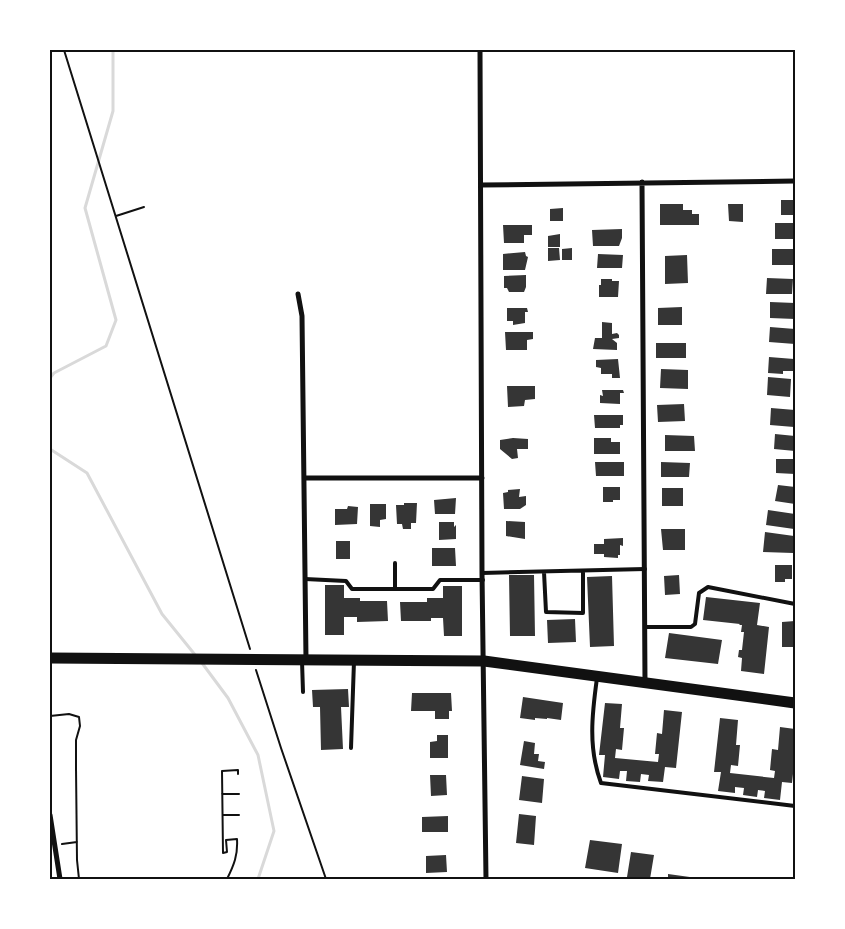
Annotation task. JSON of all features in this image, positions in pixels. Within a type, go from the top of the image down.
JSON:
[{"type":"main road","points":[[50,658],[484,661],[795,703]]},
{"type":"street","points":[[480,50],[482,580],[486,879]]},
{"type":"street","points":[[481,185],[795,181]]},
{"type":"street","points":[[642,182],[645,683]]},
{"type":"street","points":[[298,294],[302,316],[304,659]]},
{"type":"street","points":[[304,478],[482,478]]},
{"type":"street","points":[[50,815],[60,879]]},
{"type":"lane","points":[[395,563],[395,589]]},
{"type":"lane","points":[[482,573],[645,570]]},
{"type":"lane","points":[[544,572],[546,612],[583,613],[583,571]]},
{"type":"lane","points":[[305,579],[346,581],[352,589],[433,590],[435,584],[440,580],[482,580]]},
{"type":"lane","points":[[645,627],[691,627],[695,624],[699,593],[708,587],[795,604]]},
{"type":"lane","points":[[303,692],[304,659]]},
{"type":"lane","points":[[351,748],[354,659]]},
{"type":"lane","points":[[597,677],[592,717],[592,742],[595,767],[601,784],[795,806]]},
{"type":"path","points":[[64,50],[250,651]]},
{"type":"path","points":[[116,216],[144,207]]},
{"type":"path","points":[[257,672],[326,879]]},
{"type":"path","points":[[50,716],[69,714],[79,717],[80,726],[76,740],[79,879]]},
{"type":"path","points":[[227,879],[238,852],[237,839],[226,840],[227,852],[223,852],[222,771],[238,770],[238,774]]},
{"type":"path","points":[[222,794],[239,794]]},
{"type":"path","points":[[223,815],[239,815]]},
{"type":"path","points":[[62,844],[77,842]]},
{"type":"building","points":[[781,200],[795,200],[795,215],[781,215]]},
{"type":"building","points":[[660,204],[683,204],[683,210],[692,210],[692,214],[699,214],[699,225],[660,225]]},
{"type":"building","points":[[728,204],[743,204],[743,222],[729,221]]},
{"type":"building","points":[[563,208],[563,221],[550,221],[550,209]]},
{"type":"building","points":[[775,223],[795,223],[795,239],[775,239]]},
{"type":"building","points":[[503,225],[532,225],[532,235],[524,235],[524,243],[504,243]]},
{"type":"building","points":[[622,229],[622,238],[619,246],[593,246],[592,230]]},
{"type":"building","points":[[560,234],[560,247],[548,247],[548,236]]},
{"type":"building","points":[[548,248],[559,248],[560,260],[548,261]]},
{"type":"building","points":[[572,248],[572,260],[562,260],[562,249]]},
{"type":"building","points":[[772,249],[795,249],[795,265],[772,265]]},
{"type":"building","points":[[525,252],[528,257],[525,270],[503,270],[503,254]]},
{"type":"building","points":[[598,254],[623,255],[622,268],[597,268]]},
{"type":"building","points":[[687,255],[688,283],[665,284],[665,256]]},
{"type":"building","points":[[526,275],[524,292],[509,292],[507,288],[504,288],[504,276]]},
{"type":"building","points":[[767,278],[793,279],[792,294],[766,294]]},
{"type":"building","points":[[601,279],[619,281],[618,297],[599,297]]},
{"type":"building","points":[[770,302],[795,303],[795,319],[770,318]]},
{"type":"building","points":[[682,307],[682,325],[658,325],[658,308]]},
{"type":"building","points":[[507,308],[527,308],[528,312],[525,312],[525,323],[513,325],[513,321],[507,321]]},
{"type":"building","points":[[602,322],[612,323],[612,334],[617,333],[619,335],[619,338],[612,339],[617,343],[617,350],[593,349],[595,338],[602,338]]},
{"type":"building","points":[[770,327],[795,329],[795,344],[769,342]]},
{"type":"building","points":[[505,332],[533,332],[533,339],[527,340],[527,350],[506,350]]},
{"type":"building","points":[[656,343],[686,343],[686,358],[656,358]]},
{"type":"building","points":[[769,357],[794,359],[793,371],[783,371],[783,374],[768,373]]},
{"type":"building","points":[[618,359],[620,378],[612,378],[612,374],[601,374],[601,368],[596,367],[596,360]]},
{"type":"building","points":[[661,369],[688,370],[688,389],[660,388]]},
{"type":"building","points":[[768,377],[791,379],[790,397],[767,395]]},
{"type":"building","points":[[507,386],[535,386],[535,399],[525,400],[524,406],[508,407]]},
{"type":"building","points":[[602,390],[623,390],[624,393],[620,393],[620,404],[600,403],[600,395],[603,396]]},
{"type":"building","points":[[684,404],[685,421],[658,422],[657,405]]},
{"type":"building","points":[[771,408],[795,410],[794,427],[770,425]]},
{"type":"building","points":[[594,415],[623,415],[623,425],[620,425],[620,428],[595,428]]},
{"type":"building","points":[[775,434],[795,436],[795,451],[774,449]]},
{"type":"building","points":[[665,435],[694,436],[695,451],[665,451]]},
{"type":"building","points":[[513,438],[528,439],[528,449],[517,449],[518,458],[512,459],[500,449],[500,440]]},
{"type":"building","points":[[594,438],[611,438],[611,442],[620,442],[620,454],[594,454]]},
{"type":"building","points":[[776,459],[795,459],[795,474],[776,473]]},
{"type":"building","points":[[595,462],[624,462],[624,476],[596,476]]},
{"type":"building","points":[[661,462],[690,463],[689,477],[661,477]]},
{"type":"building","points":[[778,485],[795,487],[795,504],[775,501]]},
{"type":"building","points":[[603,487],[620,487],[620,500],[603,502]]},
{"type":"building","points":[[662,488],[683,488],[683,506],[662,506]]},
{"type":"building","points":[[520,489],[519,497],[526,496],[526,505],[520,509],[504,509],[503,493],[508,492],[508,490]]},
{"type":"building","points":[[456,498],[455,514],[435,514],[434,500]]},
{"type":"building","points":[[404,503],[417,503],[416,523],[411,523],[411,529],[403,529],[402,524],[397,524],[396,505],[404,505]]},
{"type":"building","points":[[370,504],[386,504],[386,519],[380,520],[380,527],[370,526]]},
{"type":"building","points":[[348,506],[358,507],[357,524],[335,525],[335,509],[347,509]]},
{"type":"building","points":[[768,510],[795,514],[794,529],[766,525]]},
{"type":"building","points":[[506,521],[525,522],[525,539],[506,536]]},
{"type":"building","points":[[439,522],[454,522],[454,527],[456,525],[456,539],[439,540]]},
{"type":"building","points":[[661,529],[685,529],[685,550],[663,550]]},
{"type":"building","points":[[765,532],[794,536],[793,553],[763,552]]},
{"type":"building","points":[[623,538],[623,546],[620,545],[620,555],[618,555],[618,558],[604,557],[604,554],[594,554],[594,544],[604,544],[604,539]]},
{"type":"building","points":[[336,541],[350,541],[350,559],[336,559]]},
{"type":"building","points":[[432,548],[455,548],[456,566],[432,566]]},
{"type":"building","points":[[775,565],[792,565],[792,579],[785,579],[785,582],[775,582]]},
{"type":"building","points":[[509,575],[534,575],[535,636],[510,636]]},
{"type":"building","points":[[679,575],[680,594],[665,595],[664,576]]},
{"type":"building","points":[[612,576],[614,646],[590,647],[587,577]]},
{"type":"building","points":[[325,585],[344,585],[344,598],[360,598],[360,601],[387,601],[388,621],[357,622],[357,617],[344,617],[344,635],[325,635]]},
{"type":"building","points":[[443,586],[462,586],[462,636],[444,636],[443,618],[431,618],[431,621],[401,621],[400,602],[427,602],[427,598],[443,598]]},
{"type":"building","points":[[706,597],[760,603],[757,625],[769,627],[764,674],[741,671],[742,658],[738,657],[739,650],[742,650],[744,632],[741,632],[742,625],[703,620]]},
{"type":"building","points":[[575,619],[576,642],[548,643],[547,620]]},
{"type":"building","points":[[795,621],[795,647],[782,647],[782,622]]},
{"type":"building","points":[[669,633],[722,640],[718,664],[665,658]]},
{"type":"building","points":[[348,689],[349,707],[341,707],[343,749],[321,750],[320,707],[313,707],[312,690]]},
{"type":"building","points":[[412,693],[451,693],[452,711],[449,711],[449,719],[435,719],[435,711],[411,711]]},
{"type":"building","points":[[523,697],[563,703],[561,720],[520,718]]},
{"type":"building","points":[[605,703],[622,704],[620,728],[624,728],[622,750],[616,749],[615,758],[658,762],[659,754],[655,754],[657,733],[662,734],[664,710],[682,712],[676,768],[665,767],[663,782],[648,781],[649,775],[641,774],[640,782],[626,781],[627,771],[620,771],[619,779],[603,777],[605,755],[599,755]]},
{"type":"building","points":[[720,718],[738,720],[736,745],[740,745],[738,766],[731,765],[730,773],[774,778],[775,771],[770,770],[772,749],[778,750],[780,727],[795,729],[792,783],[782,782],[780,800],[764,798],[765,791],[758,790],[757,797],[743,795],[744,788],[735,787],[735,793],[718,791],[721,772],[714,772]]},
{"type":"building","points":[[437,735],[448,735],[448,758],[430,758],[430,742],[437,741]]},
{"type":"building","points":[[524,741],[535,743],[534,754],[539,754],[538,761],[545,762],[544,769],[520,765]]},
{"type":"building","points":[[430,775],[446,775],[447,795],[431,796]]},
{"type":"building","points":[[522,776],[544,779],[542,803],[519,800]]},
{"type":"building","points":[[519,814],[536,816],[534,845],[516,843]]},
{"type":"building","points":[[448,816],[448,832],[422,832],[422,817]]},
{"type":"building","points":[[590,840],[622,844],[618,873],[585,868]]},
{"type":"building","points":[[631,852],[654,855],[650,879],[627,877]]},
{"type":"building","points":[[446,855],[447,872],[426,873],[426,856]]},
{"type":"building","points":[[668,874],[697,878],[697,879],[668,879]]},
{"type":"waterway","points":[[50,378],[54,373],[106,346],[116,320],[85,208],[113,111],[113,50]]},
{"type":"waterway","points":[[50,449],[87,473],[162,614],[196,656]]},
{"type":"waterway","points":[[202,663],[228,698],[258,755],[274,831],[258,879]]}]
